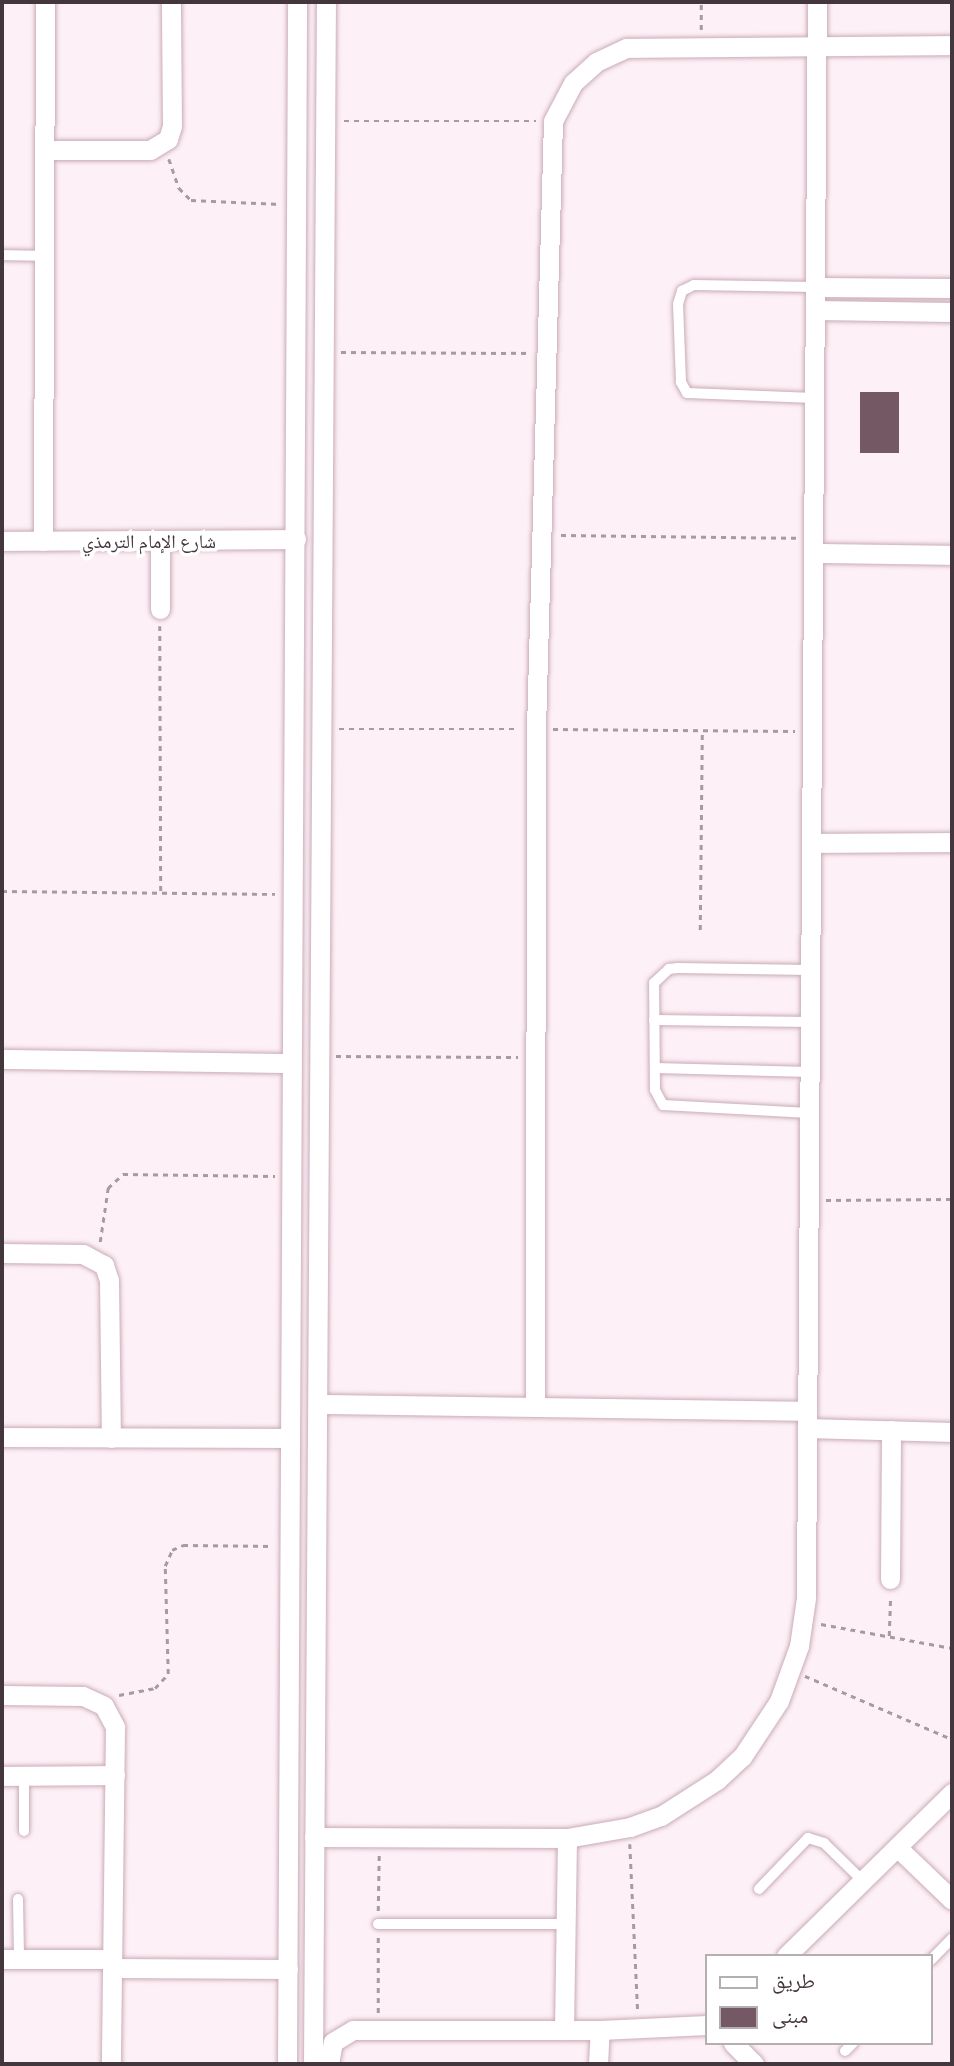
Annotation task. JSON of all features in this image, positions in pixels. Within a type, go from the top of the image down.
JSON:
[{"type":"street","points":[[43,541],[46,2]]},
{"type":"street","points":[[47,150],[150,150],[163,144],[172,126],[171,2]]},
{"type":"street","points":[[287,2064],[290,1144],[297,467],[297,2]]},
{"type":"street","points":[[313,2064],[326,2]]},
{"type":"street","points":[[314,1837],[567,1838],[630,1828],[690,1800],[741,1757],[779,1701],[792,1671],[804,1621],[817,2]]},
{"type":"street","points":[[535,1406],[536,729],[544,353],[553,121],[573,83],[596,62],[626,48],[952,45]]},
{"type":"street","points":[[815,287],[952,288]]},
{"type":"street","points":[[815,310],[952,312]]},
{"type":"street","points":[[297,467],[323,466]]},
{"type":"street","name":"شارع الإمام الترمذي","points":[[2,541],[296,540]]},
{"type":"street","points":[[160,541],[160,608]]},
{"type":"street","points":[[813,546],[952,555]]},
{"type":"street","points":[[295,619],[321,620]]},
{"type":"street","points":[[811,843],[952,842]]},
{"type":"street","points":[[292,958],[319,958]]},
{"type":"street","points":[[2,1059],[291,1063]]},
{"type":"street","points":[[290,1144],[319,1145]]},
{"type":"street","points":[[2,1253],[83,1254],[98,1259],[109,1280],[111,1438]]},
{"type":"street","points":[[290,1309],[318,1310]]},
{"type":"street","points":[[318,1404],[535,1406],[807,1419],[891,1430],[952,1432]]},
{"type":"street","points":[[890,1579],[891,1430]]},
{"type":"street","points":[[2,1437],[290,1438]]},
{"type":"street","points":[[290,1510],[318,1511]]},
{"type":"street","points":[[2,1695],[94,1699],[111,1716],[115,1727],[111,2064]]},
{"type":"street","points":[[289,1729],[316,1730]]},
{"type":"street","points":[[2,1776],[115,1775]]},
{"type":"street","points":[[788,1954],[952,1793]]},
{"type":"street","points":[[564,2030],[567,1838]]},
{"type":"street","points":[[897,1847],[952,1900]]},
{"type":"street","points":[[288,1909],[314,1909]]},
{"type":"street","points":[[11,1959],[288,1969]]},
{"type":"street","points":[[330,2064],[332,2042],[353,2030],[600,2030],[706,2025]]},
{"type":"street","points":[[598,2064],[600,2030]]},
{"type":"street","points":[[735,2045],[754,2064]]},
{"type":"lane","points":[[2,255],[46,256]]},
{"type":"lane","points":[[814,398],[687,393],[681,383],[678,304],[682,291],[694,285],[815,287]]},
{"type":"lane","points":[[809,1113],[671,1109],[657,1098],[654,1068],[654,983],[668,969],[810,970]]},
{"type":"lane","points":[[654,1020],[810,1022]]},
{"type":"lane","points":[[654,1068],[810,1072]]},
{"type":"lane","points":[[24,1776],[24,1831]]},
{"type":"lane","points":[[758,1889],[808,1838],[824,1843],[863,1881]]},
{"type":"lane","points":[[11,1959],[18,1899]]},
{"type":"lane","points":[[379,1924],[566,1924]]},
{"type":"lane","points":[[933,1958],[952,1938]]},
{"type":"path","points":[[701,2],[701,47]]},
{"type":"path","points":[[326,121],[553,121]]},
{"type":"path","points":[[163,144],[179,188],[191,200],[297,204]]},
{"type":"path","points":[[324,352],[544,353]]},
{"type":"path","points":[[540,535],[813,546]]},
{"type":"path","points":[[160,608],[161,892]]},
{"type":"path","points":[[321,729],[812,731]]},
{"type":"path","points":[[700,930],[702,731]]},
{"type":"path","points":[[2,891],[292,894]]},
{"type":"path","points":[[319,1056],[536,1057]]},
{"type":"path","points":[[98,1259],[108,1188],[123,1174],[290,1176]]},
{"type":"path","points":[[809,1200],[952,1199]]},
{"type":"path","points":[[94,1699],[155,1688],[165,1680],[165,1566],[172,1550],[183,1545],[290,1546]]},
{"type":"path","points":[[889,1636],[890,1579]]},
{"type":"path","points":[[804,1621],[952,1648]]},
{"type":"path","points":[[792,1671],[952,1740]]},
{"type":"path","points":[[630,1828],[639,2029]]},
{"type":"building","points":[[860,392],[899,392],[899,453],[860,453]]}]
